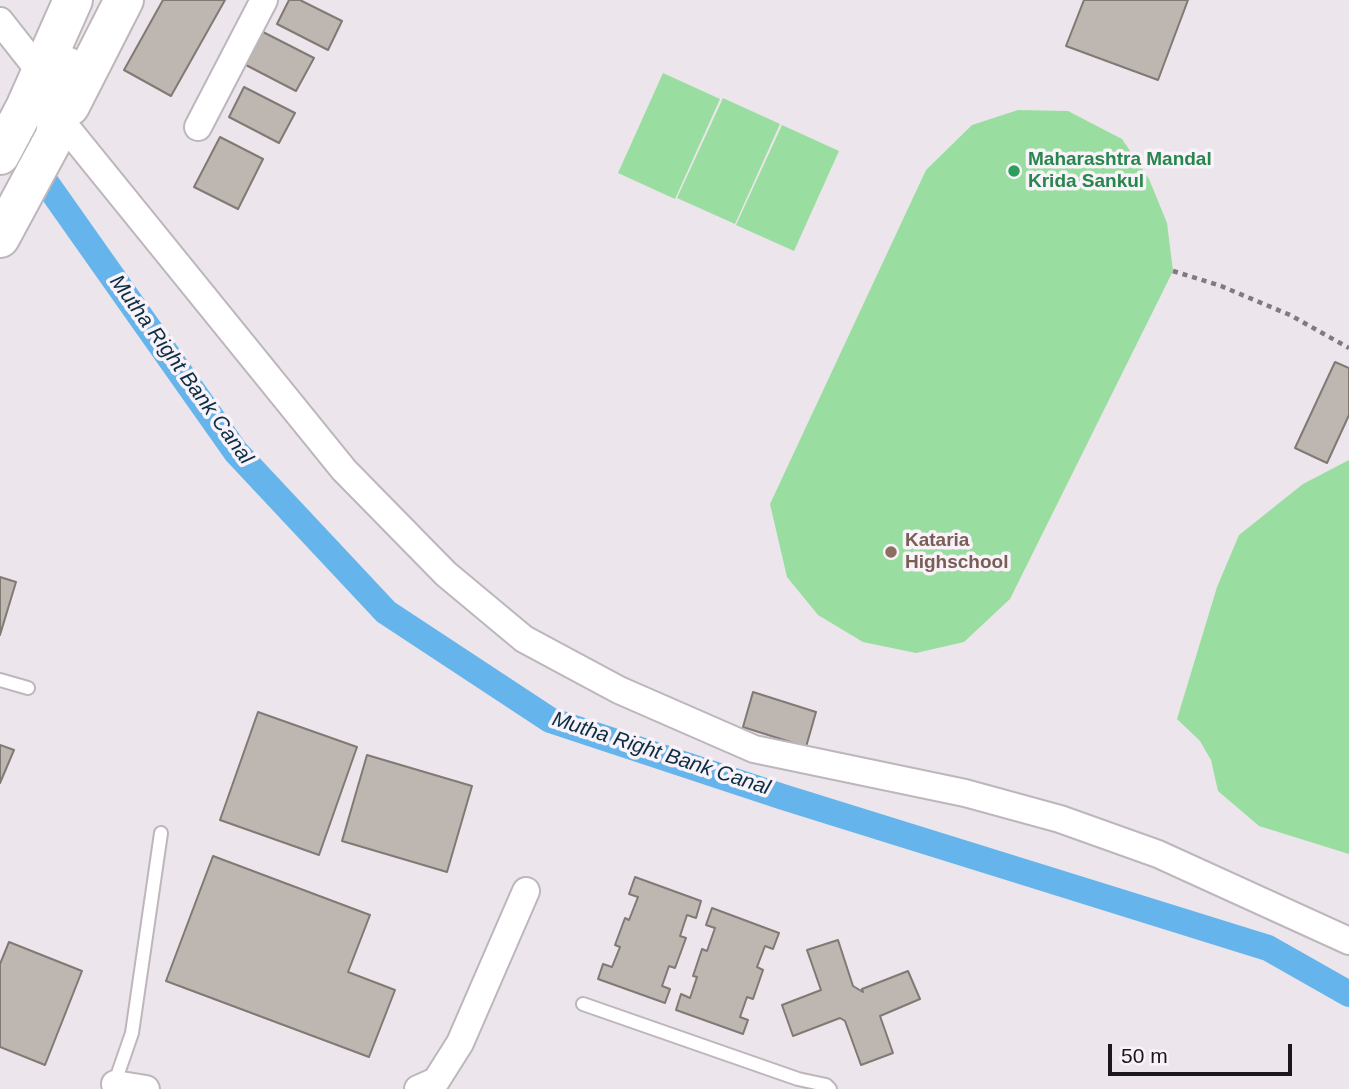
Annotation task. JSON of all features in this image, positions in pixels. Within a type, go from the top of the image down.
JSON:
[{"type":"main road","points":[[58,129],[54,69],[73,0]]},
{"type":"main road","points":[[0,155],[25,108],[101,0]]},
{"type":"main road","points":[[5,229],[124,0]]},
{"type":"street","points":[[198,127],[264,0]]},
{"type":"street","points":[[0,21],[54,69]]},
{"type":"street","points":[[58,129],[344,470],[446,574],[524,639],[620,690],[754,749],[965,793],[1060,819],[1158,853],[1349,942]]},
{"type":"street","points":[[418,1089],[436,1081],[460,1043],[526,891]]},
{"type":"street","points":[[114,1087],[146,1089]]},
{"type":"lane","points":[[0,680],[28,688]]},
{"type":"lane","points":[[114,1087],[132,1034],[161,833]]},
{"type":"lane","points":[[583,1004],[798,1079],[826,1085],[830,1089]]},
{"type":"path","points":[[1172,271],[1221,286],[1290,315],[1349,348]]},
{"type":"green space","points":[[663,73],[720,99],[675,199],[618,173]]},
{"type":"green space","points":[[723,98],[780,124],[735,224],[677,198]]},
{"type":"green space","points":[[1018,110],[1068,111],[1122,139],[1149,179],[1167,223],[1173,271],[1010,599],[964,642],[916,653],[863,642],[818,615],[787,577],[770,504],[926,170],[972,125]]},
{"type":"green space","points":[[782,125],[839,151],[794,251],[736,225]]},
{"type":"green space","points":[[1349,460],[1349,854],[1259,826],[1218,791],[1211,760],[1200,741],[1177,719],[1217,587],[1239,535],[1303,484]]},
{"type":"building","points":[[163,0],[225,0],[171,96],[124,70]]},
{"type":"building","points":[[289,0],[300,0],[342,21],[328,50],[277,24]]},
{"type":"building","points":[[1084,0],[1188,0],[1158,80],[1066,46]]},
{"type":"building","points":[[261,31],[314,58],[296,91],[244,64]]},
{"type":"building","points":[[244,87],[295,113],[279,143],[229,117]]},
{"type":"building","points":[[220,137],[263,159],[238,209],[194,187]]},
{"type":"building","points":[[1335,362],[1349,368],[1349,415],[1327,463],[1295,448]]},
{"type":"building","points":[[0,577],[16,582],[0,635]]},
{"type":"building","points":[[753,692],[816,712],[806,747],[743,727]]},
{"type":"building","points":[[258,712],[357,747],[319,855],[220,820]]},
{"type":"building","points":[[0,745],[14,750],[0,783]]},
{"type":"building","points":[[367,755],[472,786],[447,872],[342,841]]},
{"type":"building","points":[[213,856],[370,915],[348,972],[395,990],[369,1057],[166,981]]},
{"type":"building","points":[[635,877],[701,901],[696,918],[687,915],[680,936],[686,938],[675,968],[669,966],[662,986],[670,989],[665,1003],[598,979],[603,964],[612,967],[620,947],[615,945],[625,918],[629,920],[638,897],[629,894]]},
{"type":"building","points":[[712,908],[779,933],[773,949],[765,946],[757,967],[763,970],[753,999],[747,997],[740,1017],[748,1020],[743,1034],[676,1010],[681,994],[690,998],[697,977],[693,976],[702,949],[707,951],[715,928],[706,925]]},
{"type":"building","points":[[838,940],[853,986],[863,992],[862,989],[908,971],[920,999],[880,1016],[893,1053],[861,1065],[845,1021],[840,1018],[793,1036],[782,1005],[821,990],[807,950]]},
{"type":"building","points":[[9,942],[82,971],[45,1065],[0,1047],[0,964]]},
{"type":"waterway","name":"Mutha Right Bank Canal","points":[[28,157],[236,452],[386,612],[550,720],[783,797],[1268,948],[1349,994]]},
{"type":"place","name":"Maharashtra Mandal Krida Sankul","points":[[1014,171]]},
{"type":"place","name":"Kataria Highschool","points":[[891,552]]}]
